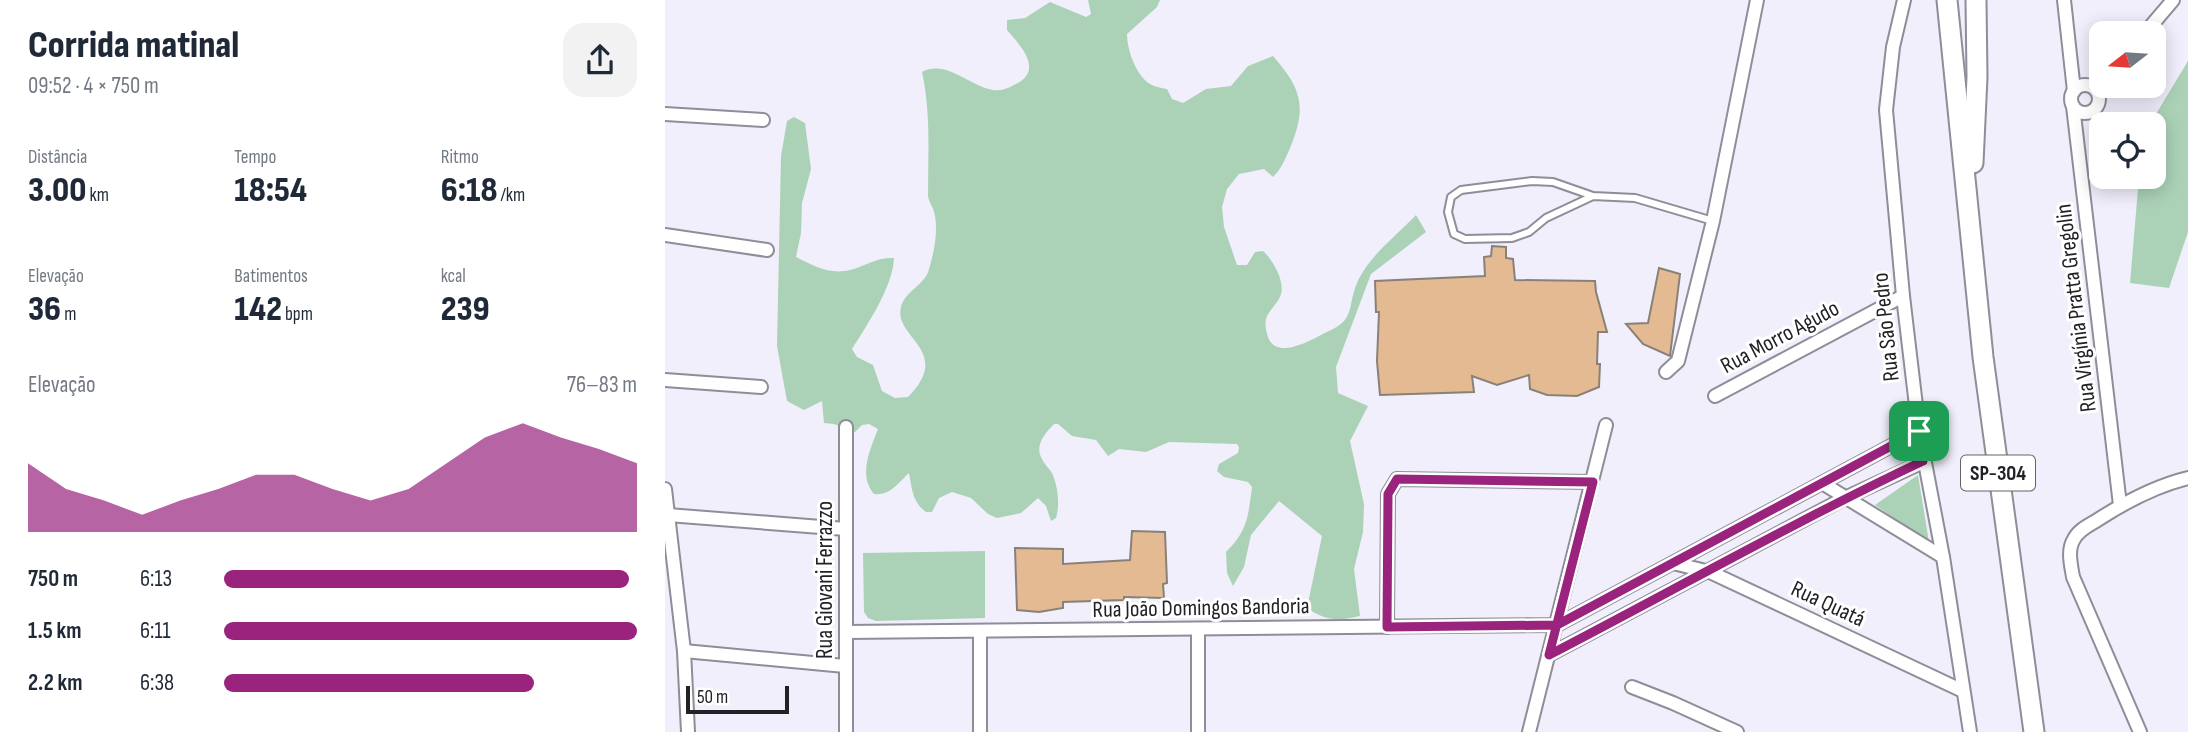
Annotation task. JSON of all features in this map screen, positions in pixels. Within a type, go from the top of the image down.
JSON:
[{"type":"highway","name":"SP-304","points":[[1947,0],[1967,213],[2034,732]]},
{"type":"highway","name":"SP-304","points":[[1967,213],[1977,77],[1976,0]]},
{"type":"street","points":[[1666,372],[1678,361],[1713,221],[1756,0]]},
{"type":"street","name":"Rua São Pedro","points":[[1904,0],[1893,47],[1886,110],[1903,296],[1923,461],[1943,557],[1971,732]]},
{"type":"street","points":[[2064,0],[2074,91],[2071,101],[2079,112],[2091,111],[2098,98]]},
{"type":"street","points":[[2155,21],[2172,0]]},
{"type":"street","points":[[2074,91],[2080,86],[2089,86]]},
{"type":"street","name":"Rua Virgínia Pratta Gregolin","points":[[2073,106],[2120,505]]},
{"type":"street","points":[[665,114],[763,120]]},
{"type":"street","points":[[665,235],[767,250]]},
{"type":"street","name":"Rua Morro Agudo","points":[[1715,396],[1903,296]]},
{"type":"street","points":[[665,380],[761,387]]},
{"type":"street","points":[[1529,732],[1606,425]]},
{"type":"street","name":"Rua Giovani Ferrazzo","points":[[846,427],[846,732]]},
{"type":"street","points":[[1557,625],[1919,431]]},
{"type":"street","points":[[1549,655],[1710,572],[1845,498],[1923,461]]},
{"type":"street","points":[[2140,732],[2073,577],[2070,553],[2072,541],[2080,531],[2120,505],[2152,489],[2188,478]]},
{"type":"street","points":[[1387,627],[1388,494],[1397,479],[1593,482]]},
{"type":"street","points":[[1822,484],[1943,557]]},
{"type":"street","points":[[665,489],[684,651],[688,732]]},
{"type":"street","points":[[668,515],[846,529]]},
{"type":"street","name":"Rua Quatá","points":[[1672,563],[1710,572],[1963,691]]},
{"type":"street","points":[[665,597],[679,616]]},
{"type":"street","name":"Rua João Domingos Bandoria","points":[[846,632],[1557,625]]},
{"type":"street","points":[[1198,732],[1199,629]]},
{"type":"street","points":[[980,631],[980,732]]},
{"type":"street","points":[[684,651],[845,666]]},
{"type":"street","points":[[1632,687],[1738,732]]},
{"type":"lane","points":[[1593,196],[1546,218],[1529,232],[1512,238],[1465,239],[1454,234],[1448,212],[1451,197],[1461,190],[1532,181],[1553,182],[1593,196],[1635,198],[1713,221]]},
{"type":"green space","points":[[1088,0],[1160,0],[1157,7],[1127,34],[1127,40],[1133,62],[1141,75],[1150,84],[1167,89],[1172,99],[1183,103],[1206,89],[1231,86],[1248,66],[1273,56],[1296,89],[1299,121],[1279,170],[1273,177],[1264,169],[1239,174],[1227,189],[1222,207],[1224,227],[1237,265],[1247,265],[1255,252],[1263,251],[1274,264],[1279,276],[1281,294],[1266,321],[1268,337],[1273,344],[1279,348],[1296,346],[1338,326],[1347,317],[1362,273],[1383,247],[1416,215],[1426,232],[1371,274],[1336,367],[1338,393],[1368,406],[1350,441],[1364,504],[1363,532],[1354,569],[1360,616],[1332,619],[1307,608],[1322,536],[1279,501],[1251,535],[1244,567],[1233,586],[1227,573],[1226,552],[1243,530],[1252,487],[1248,482],[1224,477],[1217,471],[1219,464],[1238,453],[1237,444],[1169,442],[1146,452],[1119,449],[1108,456],[1096,440],[1072,436],[1058,424],[1054,424],[1044,436],[1039,449],[1056,484],[1056,518],[1051,521],[1046,506],[1038,498],[1021,513],[997,518],[988,514],[971,498],[952,492],[939,498],[932,512],[926,512],[915,499],[909,473],[885,493],[874,494],[869,487],[867,462],[878,429],[869,424],[862,425],[855,432],[824,423],[822,401],[804,410],[787,401],[777,346],[781,156],[787,121],[794,117],[805,123],[811,169],[802,203],[801,233],[796,257],[822,269],[836,271],[894,258],[884,293],[852,349],[857,357],[873,365],[882,391],[895,398],[908,397],[921,381],[925,367],[924,356],[901,318],[901,307],[903,301],[927,274],[936,229],[928,196],[928,118],[922,72],[940,69],[984,88],[1009,88],[1023,79],[1029,66],[1024,51],[1007,30],[1007,20],[1025,18],[1050,2],[1086,17],[1091,14]]},
{"type":"green space","points":[[2188,61],[2188,232],[2169,288],[2130,283],[2138,189],[2166,189],[2166,112],[2157,112]]},
{"type":"green space","points":[[1918,475],[1929,542],[1875,505]]},
{"type":"green space","points":[[985,551],[985,618],[876,621],[868,618],[864,612],[863,553]]},
{"type":"building","points":[[1492,246],[1506,247],[1506,258],[1513,259],[1515,280],[1595,281],[1607,332],[1598,332],[1599,387],[1577,396],[1547,395],[1530,389],[1529,375],[1497,385],[1472,376],[1474,392],[1380,395],[1377,361],[1379,312],[1376,312],[1375,281],[1485,276],[1484,257],[1491,256]]},
{"type":"building","points":[[1659,268],[1680,274],[1670,356],[1643,344],[1626,324],[1648,323]]},
{"type":"building","points":[[1132,531],[1165,532],[1167,583],[1163,584],[1164,598],[1124,597],[1124,600],[1063,602],[1063,608],[1039,612],[1017,610],[1015,548],[1063,549],[1063,564],[1130,560]]},
{"type":"route","points":[[1919,431],[1557,625],[1387,627],[1388,494],[1397,479],[1593,482],[1557,625],[1549,655],[1710,572],[1845,498],[1923,461],[1919,431]]}]
